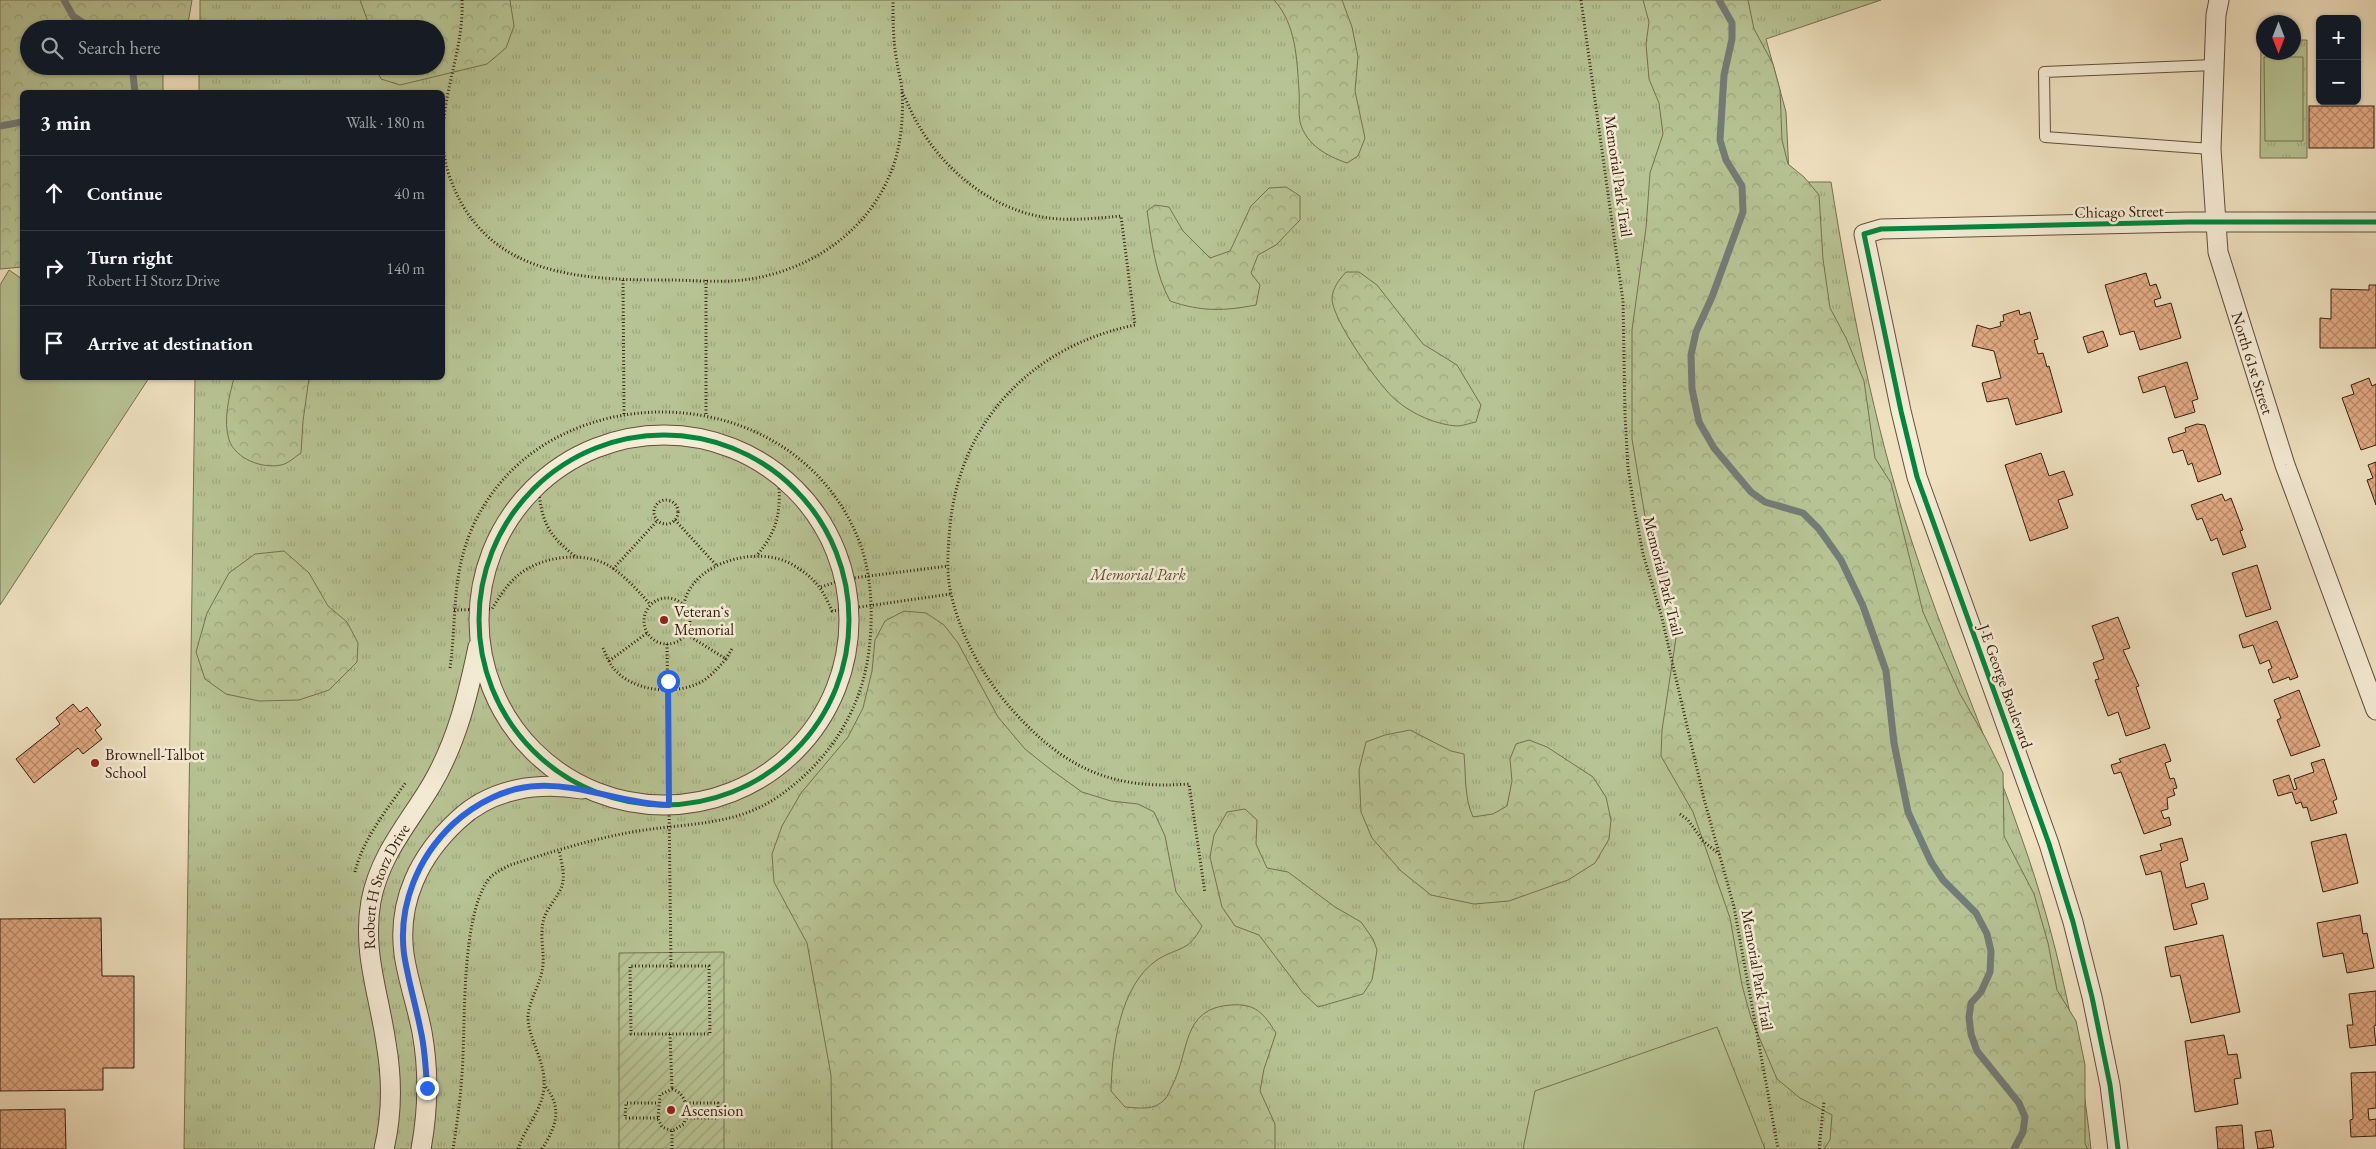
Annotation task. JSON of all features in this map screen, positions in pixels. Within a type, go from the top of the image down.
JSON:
[{"type":"street","name":"North 61st Street","points":[[2219,0],[2216,15],[2211,148],[2218,252],[2285,464],[2376,710]]},
{"type":"street","name":"Chicago Street","points":[[1864,234],[1881,229],[2215,222],[2376,222]]},
{"type":"street","name":"J E George Boulevard","points":[[1864,234],[1901,412],[1918,477],[2049,844],[2073,922],[2092,997],[2110,1085],[2118,1149]]},
{"type":"street","name":"Robert H Storz Drive","points":[[421,1149],[426,1116],[425,1063],[422,1034],[404,954],[404,916],[416,876],[427,854],[444,833],[465,813],[486,801],[510,790],[536,786],[563,786],[590,790],[627,801],[669,805],[706,800],[733,792],[763,777],[779,766],[810,735],[833,699],[844,668],[849,640],[850,608],[841,562],[830,534],[810,505],[790,483],[754,457],[711,440],[679,435],[649,435],[621,439],[590,450],[564,463],[538,483],[516,507],[500,532],[480,589],[478,610],[479,641],[488,679],[503,712],[519,736],[550,766],[590,790]]},
{"type":"street","name":"Robert H Storz Drive","points":[[384,1149],[389,1115],[390,1090],[386,1044],[368,954],[368,925],[371,900],[387,852],[432,784],[452,743],[463,712],[479,641]]},
{"type":"lane","points":[[2211,148],[2045,137],[2044,72],[2214,65]]},
{"type":"path","points":[[445,108],[460,35],[462,0]]},
{"type":"path","points":[[445,140],[448,173],[465,208],[478,228],[512,255],[536,267],[561,274],[623,280],[733,281],[785,271],[812,260],[839,242],[858,224],[889,179],[901,133],[902,92],[892,31],[893,0]]},
{"type":"path","points":[[902,92],[918,126],[937,152],[979,192],[1004,205],[1058,219],[1121,216],[1136,325],[1106,331],[1051,358],[1025,377],[1004,397],[986,419],[960,471],[950,518],[948,566],[951,594],[961,625],[986,676],[1027,726],[1050,746],[1069,760],[1116,781],[1162,786],[1189,784],[1205,893]]},
{"type":"path","points":[[623,280],[624,415]]},
{"type":"path","points":[[706,280],[706,415]]},
{"type":"path","points":[[453,1149],[461,1092],[468,955],[480,894],[487,880],[498,871],[559,851],[638,831],[732,819],[756,810],[778,797],[821,758],[839,736],[854,709],[864,682],[872,631],[872,605],[862,549],[840,504],[822,482],[802,461],[758,432],[706,415],[644,412],[624,415],[567,431],[520,462],[501,483],[474,525],[458,572],[454,610],[492,609],[502,592],[527,569],[559,558],[576,556]]},
{"type":"path","points":[[758,555],[774,532],[778,520],[780,506],[778,474]]},
{"type":"path","points":[[538,483],[540,508],[552,534],[560,545],[576,556],[596,561],[614,569],[650,604]]},
{"type":"path","points":[[666,500],[673,502],[677,508],[675,520],[666,524],[658,520],[654,509],[659,502],[666,500]]},
{"type":"path","points":[[614,569],[658,520]]},
{"type":"path","points":[[675,520],[717,566]]},
{"type":"path","points":[[684,604],[686,595],[695,582],[717,566],[758,555],[792,564],[821,587],[832,611],[951,594]]},
{"type":"path","points":[[821,587],[845,579],[948,566]]},
{"type":"path","points":[[663,597],[671,597],[684,604],[691,623],[686,634],[677,642],[668,644],[653,639],[647,633],[644,619],[650,604],[663,597]]},
{"type":"path","points":[[609,661],[647,633]]},
{"type":"path","points":[[686,634],[726,659]]},
{"type":"path","points":[[668,644],[671,966]]},
{"type":"path","points":[[603,648],[609,661],[629,681],[648,688],[668,689],[699,683],[716,671],[733,647]]},
{"type":"path","points":[[1680,814],[1688,820],[1703,841],[1720,855]]},
{"type":"path","points":[[518,1149],[522,1137],[540,1107],[544,1086],[542,1062],[528,1018],[530,1003],[544,965],[541,936],[543,920],[561,890],[563,880],[559,851]]},
{"type":"path","points":[[630,966],[671,966],[709,966],[710,1034],[631,1034],[630,966]]},
{"type":"path","points":[[670,1034],[672,1089]]},
{"type":"path","points":[[542,1149],[555,1126],[556,1109],[553,1096],[544,1086]]},
{"type":"path","points":[[672,1089],[682,1095],[686,1103],[686,1118],[682,1126],[672,1131],[662,1127],[658,1118],[660,1095],[672,1089]]},
{"type":"path","points":[[1819,1149],[1824,1101]]},
{"type":"path","points":[[658,1103],[626,1103],[625,1118],[658,1118]]},
{"type":"path","points":[[686,1103],[718,1103],[718,1118],[686,1118]]},
{"type":"path","points":[[672,1131],[672,1149]]},
{"type":"green space","points":[[0,0],[192,0],[189,20],[20,20],[20,75],[163,75],[163,90],[20,90],[20,267],[0,269]]},
{"type":"green space","name":"Memorial Park","points":[[200,0],[1881,0],[1766,39],[1786,112],[1789,174],[1800,182],[1831,182],[1864,360],[1897,492],[1923,574],[2008,801],[2035,876],[2046,915],[2074,1031],[2091,1149],[184,1149],[195,380],[445,380],[445,90],[199,90],[199,75],[445,75],[445,20],[200,20]]},
{"type":"green space","points":[[360,0],[510,0],[514,26],[506,48],[487,64],[445,74],[445,20],[367,20]]},
{"type":"green space","points":[[1274,0],[1342,0],[1352,27],[1358,57],[1355,91],[1365,138],[1358,156],[1347,163],[1332,157],[1318,148],[1303,130],[1299,118],[1298,79],[1294,42],[1287,20]]},
{"type":"green space","points":[[1643,0],[1748,0],[1754,29],[1773,64],[1780,90],[1782,140],[1788,164],[1804,177],[1819,195],[1823,259],[1830,308],[1846,338],[1864,381],[1875,458],[1891,483],[1923,612],[1960,694],[2003,773],[2004,836],[2034,894],[2048,943],[2057,990],[2076,1021],[2085,1065],[2085,1144],[2088,1149],[1824,1149],[1830,1140],[1832,1115],[1800,1098],[1777,1079],[1751,1018],[1742,985],[1730,918],[1693,812],[1661,756],[1662,730],[1676,638],[1653,564],[1632,439],[1632,330],[1646,228],[1650,173],[1663,134],[1659,103],[1649,79],[1646,44],[1649,22]]},
{"type":"green space","points":[[2301,40],[2307,40],[2307,158],[2260,158],[2261,60],[2301,60]]},
{"type":"green space","points":[[2301,57],[2303,57],[2303,141],[2265,141],[2264,60],[2301,60]]},
{"type":"green space","points":[[379,75],[441,75],[400,85],[381,79]]},
{"type":"green space","points":[[1286,187],[1300,196],[1300,220],[1276,245],[1258,255],[1251,273],[1260,285],[1256,305],[1203,309],[1170,301],[1157,269],[1147,211],[1155,205],[1169,207],[1183,231],[1210,258],[1230,251],[1251,206],[1269,188]]},
{"type":"green space","points":[[9,270],[20,278],[20,380],[148,380],[0,605],[0,285]]},
{"type":"green space","points":[[1346,272],[1359,272],[1377,285],[1423,344],[1457,365],[1481,405],[1476,422],[1457,426],[1433,421],[1410,410],[1389,394],[1358,352],[1339,321],[1334,308],[1332,298],[1334,290]]},
{"type":"green space","points":[[234,380],[309,380],[301,453],[286,463],[274,466],[250,461],[237,452],[232,447],[227,432],[229,401]]},
{"type":"green space","points":[[284,551],[309,573],[328,606],[347,622],[358,643],[357,662],[329,690],[299,700],[259,701],[226,694],[205,679],[196,652],[207,613],[229,573],[255,554]]},
{"type":"green space","points":[[904,611],[926,613],[944,625],[958,643],[998,717],[1025,749],[1082,792],[1111,801],[1138,804],[1154,812],[1165,836],[1176,892],[1202,926],[1197,935],[1187,945],[1157,960],[1144,971],[1134,986],[1126,1002],[1116,1038],[1111,1091],[1125,1107],[1146,1108],[1161,1103],[1168,1095],[1178,1073],[1195,1023],[1203,1014],[1215,1008],[1231,1005],[1253,1008],[1263,1015],[1276,1033],[1264,1069],[1260,1091],[1275,1124],[1275,1149],[832,1149],[831,1075],[807,943],[774,882],[772,854],[782,826],[801,793],[848,737],[863,708],[872,671],[875,640],[885,621]]},
{"type":"green space","points":[[1410,730],[1451,751],[1464,754],[1467,794],[1473,817],[1493,814],[1507,806],[1512,781],[1510,759],[1516,744],[1529,740],[1547,747],[1593,777],[1606,797],[1611,820],[1609,839],[1595,863],[1568,880],[1509,901],[1474,904],[1431,895],[1401,871],[1372,838],[1361,812],[1359,770],[1366,742],[1385,735]]},
{"type":"green space","points":[[1245,809],[1257,820],[1256,844],[1267,868],[1288,872],[1335,907],[1361,922],[1373,939],[1377,950],[1372,980],[1363,994],[1318,1007],[1303,993],[1259,935],[1235,926],[1222,907],[1210,857],[1214,835],[1227,812]]},
{"type":"green space","points":[[724,952],[724,1149],[619,1149],[619,953]]},
{"type":"green space","points":[[1717,1027],[1765,1149],[1523,1149],[1535,1091]]},
{"type":"building","points":[[2309,106],[2374,106],[2374,148],[2309,148]]},
{"type":"building","points":[[2146,273],[2150,286],[2156,284],[2161,298],[2154,300],[2156,307],[2171,303],[2181,338],[2140,350],[2134,331],[2120,335],[2105,285]]},
{"type":"building","points":[[2369,285],[2376,285],[2376,348],[2320,348],[2320,318],[2331,319],[2331,289],[2369,290]]},
{"type":"building","points":[[2019,310],[2020,315],[2030,312],[2038,339],[2034,340],[2038,354],[2043,353],[2047,367],[2049,366],[2062,412],[2016,425],[2008,398],[1987,402],[1982,383],[2001,378],[1994,351],[1972,346],[1977,325],[1990,329],[2001,326],[2000,322],[2004,321],[2003,315]]},
{"type":"building","points":[[2103,331],[2108,346],[2088,353],[2083,337]]},
{"type":"building","points":[[2187,362],[2198,399],[2192,401],[2195,412],[2175,418],[2165,386],[2143,393],[2138,377]]},
{"type":"building","points":[[2369,378],[2372,386],[2376,384],[2376,445],[2361,450],[2342,398],[2354,394],[2351,385]]},
{"type":"building","points":[[2197,424],[2205,425],[2221,474],[2198,482],[2192,463],[2188,465],[2183,450],[2173,453],[2168,438],[2186,432],[2185,428]]},
{"type":"building","points":[[2041,453],[2049,476],[2064,471],[2073,495],[2058,500],[2068,528],[2030,541],[2005,465]]},
{"type":"building","points":[[2376,462],[2376,505],[2367,480],[2373,478],[2368,465]]},
{"type":"building","points":[[2222,494],[2225,501],[2231,498],[2243,530],[2240,531],[2246,547],[2223,555],[2217,538],[2211,541],[2202,518],[2197,520],[2191,505]]},
{"type":"building","points":[[2257,565],[2271,609],[2246,617],[2232,573]]},
{"type":"building","points":[[2118,617],[2130,648],[2123,650],[2139,686],[2136,687],[2150,728],[2126,736],[2118,712],[2108,716],[2095,680],[2099,679],[2093,663],[2104,659],[2092,626]]},
{"type":"building","points":[[2277,621],[2298,677],[2290,680],[2289,677],[2273,683],[2268,670],[2272,668],[2269,660],[2260,664],[2253,645],[2243,648],[2239,635]]},
{"type":"building","points":[[2299,690],[2320,746],[2291,756],[2277,720],[2281,718],[2274,700]]},
{"type":"building","points":[[73,704],[80,712],[87,707],[101,725],[95,730],[102,739],[83,754],[78,748],[34,783],[16,759],[60,724],[56,718]]},
{"type":"building","points":[[2165,744],[2171,761],[2165,763],[2170,779],[2174,778],[2177,788],[2173,789],[2175,795],[2167,798],[2168,809],[2161,811],[2164,819],[2169,817],[2171,825],[2144,834],[2121,772],[2114,774],[2111,765],[2121,762],[2119,759]]},
{"type":"building","points":[[2324,759],[2337,799],[2333,801],[2337,813],[2311,821],[2307,807],[2303,808],[2301,802],[2296,804],[2292,792],[2278,796],[2273,780],[2289,775],[2294,790],[2297,789],[2294,779],[2314,772],[2311,763]]},
{"type":"building","points":[[2346,834],[2358,883],[2323,892],[2311,842]]},
{"type":"building","points":[[2182,838],[2188,860],[2180,863],[2186,888],[2204,883],[2208,899],[2191,904],[2197,924],[2174,930],[2161,871],[2146,875],[2140,856],[2162,850],[2160,844]]},
{"type":"building","points":[[2360,915],[2363,934],[2367,933],[2374,968],[2347,973],[2343,953],[2323,957],[2317,923]]},
{"type":"building","points":[[101,918],[102,976],[134,976],[134,1068],[103,1068],[103,1090],[0,1091],[0,919]]},
{"type":"building","points":[[2223,935],[2240,1012],[2191,1023],[2180,975],[2171,977],[2165,947]]},
{"type":"building","points":[[2376,991],[2376,1025],[2374,1026],[2376,1045],[2350,1048],[2347,1025],[2353,1025],[2349,994]]},
{"type":"building","points":[[2224,1035],[2228,1055],[2237,1054],[2241,1078],[2234,1079],[2238,1104],[2195,1112],[2185,1041]]},
{"type":"building","points":[[2376,1072],[2376,1108],[2368,1109],[2369,1120],[2376,1119],[2376,1136],[2351,1137],[2350,1120],[2353,1119],[2351,1073]]},
{"type":"building","points":[[65,1109],[66,1149],[0,1149],[0,1110]]},
{"type":"building","points":[[2242,1125],[2244,1149],[2218,1149],[2216,1127]]},
{"type":"building","points":[[2271,1130],[2274,1147],[2258,1149],[2255,1132]]},
{"type":"waterway","points":[[64,0],[73,16],[79,20]]},
{"type":"waterway","points":[[1719,0],[1732,23],[1732,39],[1724,75],[1720,140],[1726,160],[1742,186],[1743,212],[1712,297],[1696,332],[1691,355],[1692,389],[1699,422],[1714,448],[1751,492],[1765,502],[1803,513],[1819,529],[1841,560],[1863,606],[1886,671],[1894,743],[1908,812],[1931,862],[1943,880],[1976,913],[1987,934],[1991,951],[1990,972],[1981,992],[1971,1003],[1969,1017],[1971,1034],[1977,1051],[2019,1103],[2025,1117],[2023,1132],[2014,1149]]},
{"type":"waterway","points":[[133,75],[135,90]]},
{"type":"waterway","points":[[0,126],[20,122]]},
{"type":"cycle path","points":[[2118,1149],[2110,1085],[2092,997],[2073,922],[2049,844],[1917,477],[1901,411],[1864,234],[1881,229],[2188,222],[2376,222]]},
{"type":"cycle path","points":[[646,435],[682,435],[718,443],[751,456],[782,477],[807,502],[828,533],[835,549],[846,584],[849,620],[846,656],[828,707],[807,738],[782,763],[751,784],[718,797],[682,805],[646,805],[610,797],[577,784],[546,763],[521,738],[500,707],[487,674],[479,638],[479,602],[487,566],[500,533],[521,502],[546,477],[577,456],[610,443],[646,435]]},
{"type":"place","name":"Veteranʻs Memorial","points":[[664,620]]},
{"type":"place","name":"Brownell-Talbot School","points":[[95,763]]},
{"type":"place","name":"Ascension","points":[[671,1110]]},
{"type":"route","points":[[427,1088],[422,1034],[404,954],[403,935],[404,916],[409,896],[427,854],[444,833],[465,813],[510,790],[536,786],[563,786],[590,790],[618,799],[645,804],[669,805],[668,681]]}]
